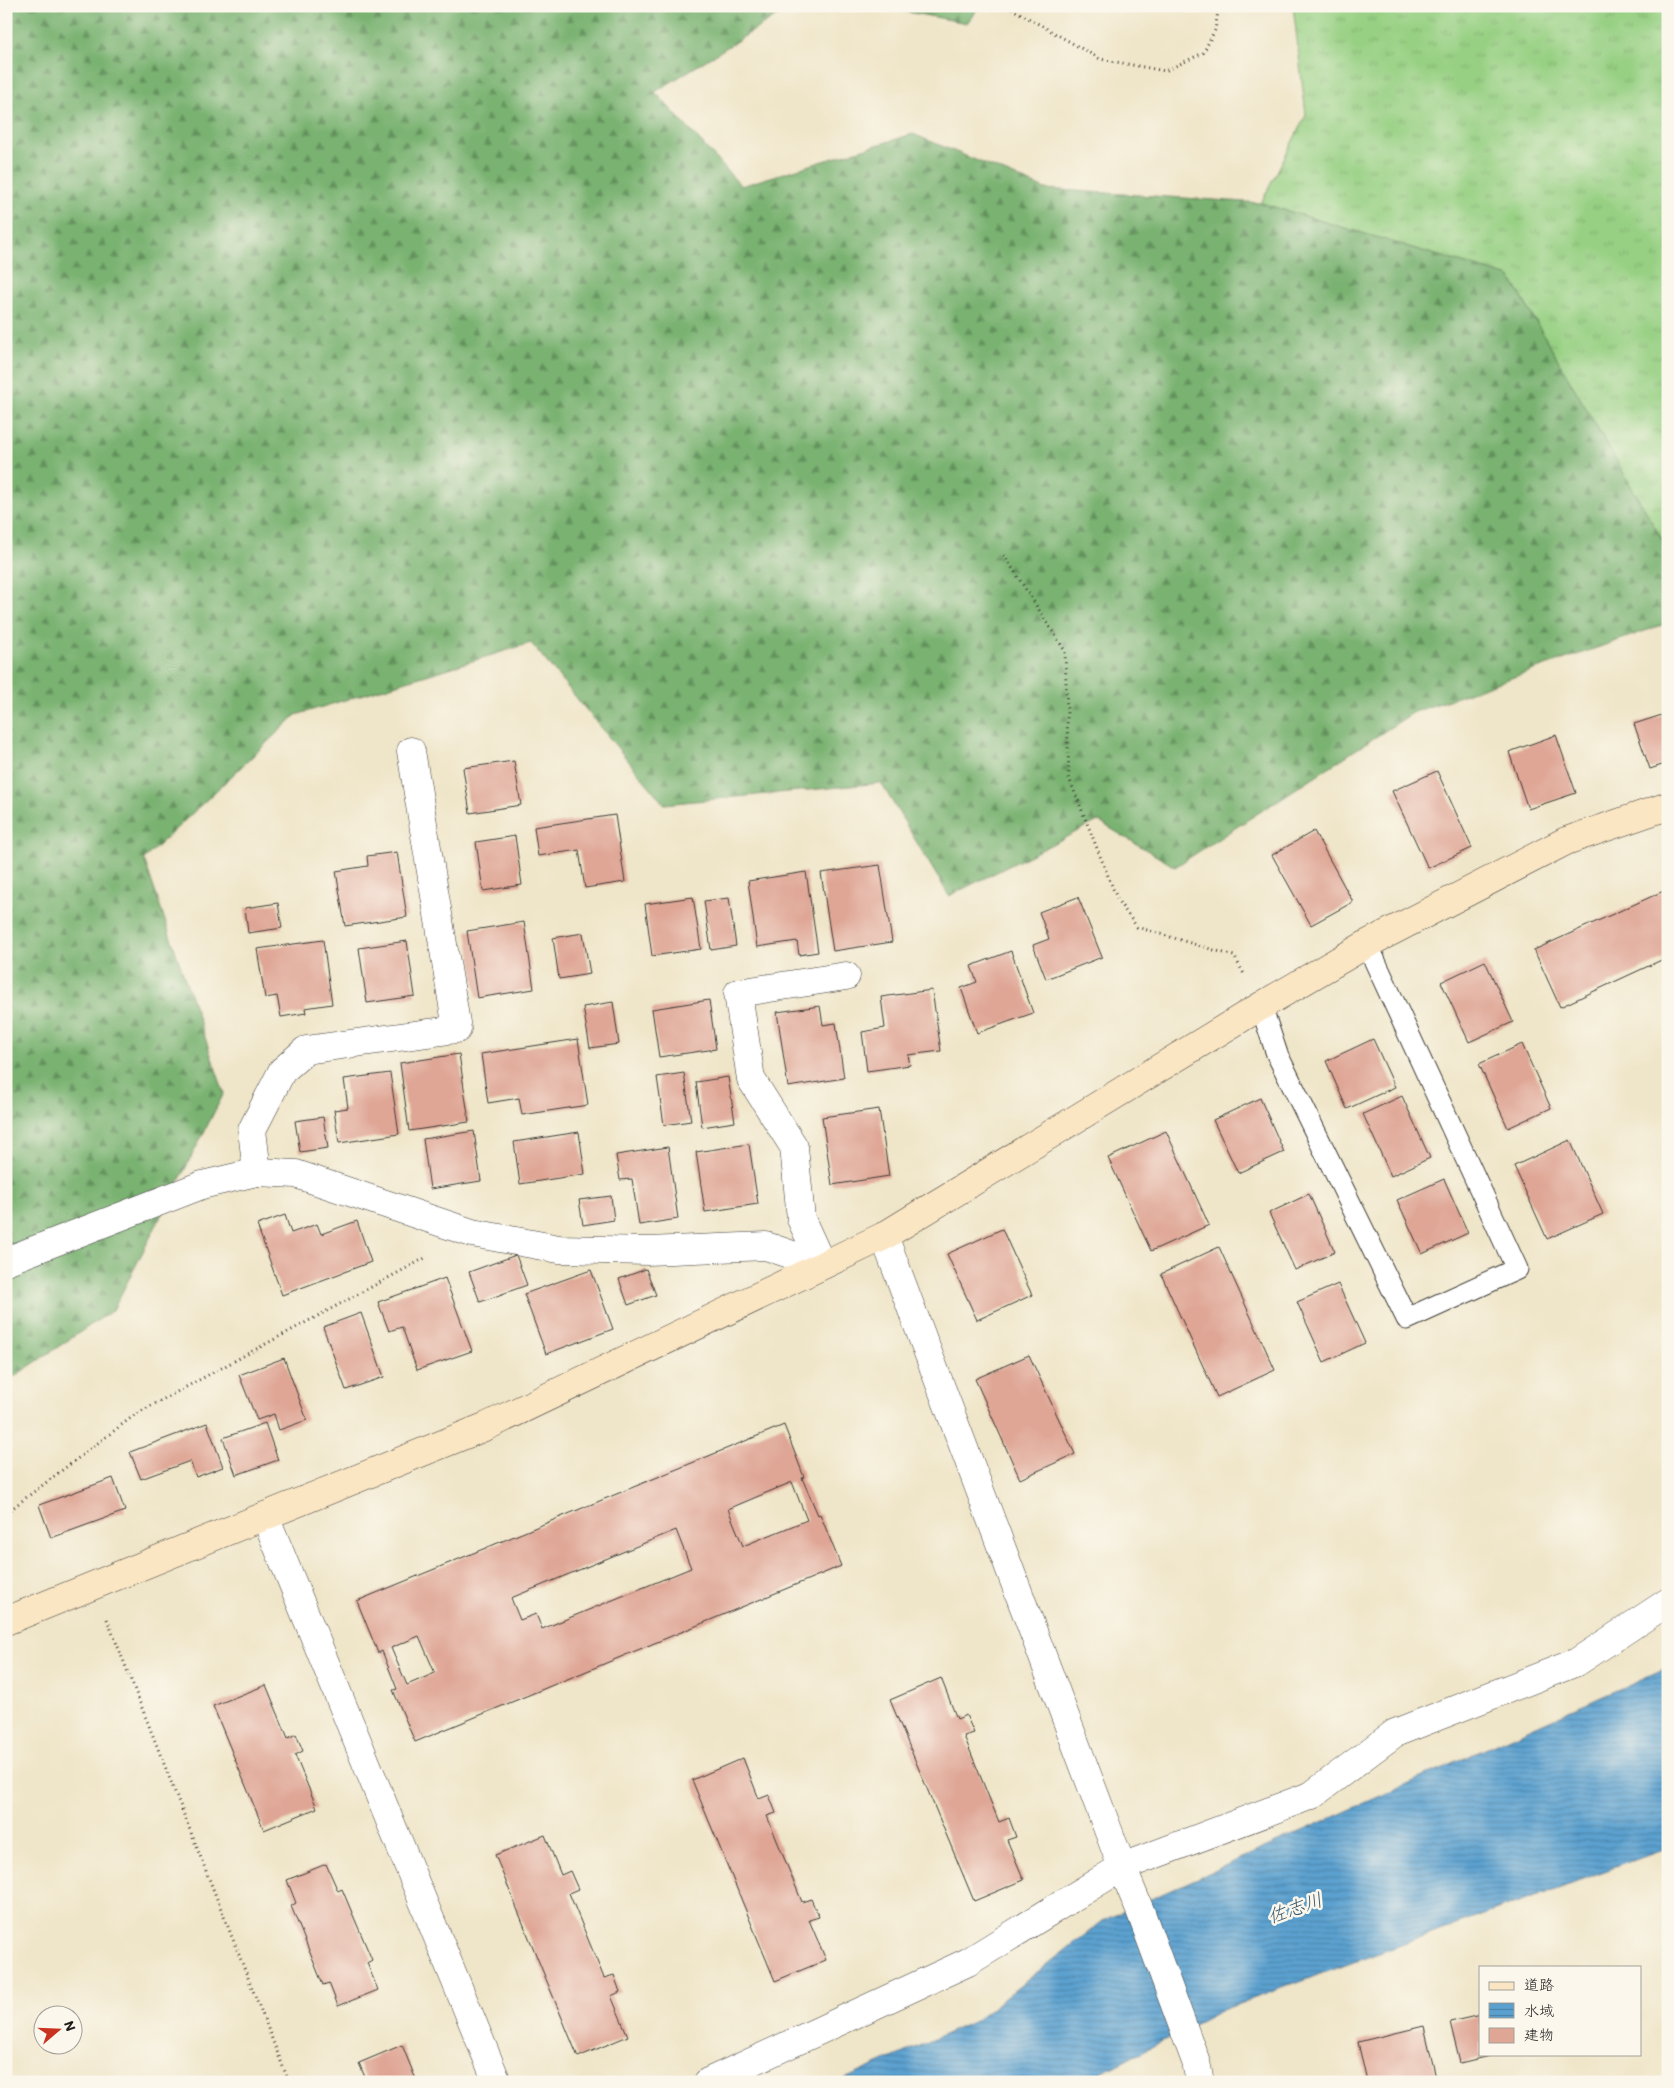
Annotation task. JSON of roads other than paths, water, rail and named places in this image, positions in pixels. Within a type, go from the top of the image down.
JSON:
[{"type":"street","points":[[257,1172],[252,1130],[282,1071],[306,1050],[457,1029],[411,751]]},
{"type":"street","points":[[6,1621],[487,1426],[884,1236],[1261,1006],[1367,944],[1566,841],[1668,806]]},
{"type":"street","points":[[822,1265],[801,1219],[794,1148],[751,1079],[738,993],[846,976]]},
{"type":"street","points":[[6,1260],[202,1185],[257,1172],[296,1174],[472,1233],[559,1249],[648,1251],[766,1246],[822,1265]]},
{"type":"street","points":[[884,1236],[1141,1913],[1198,2072]]},
{"type":"street","points":[[265,1516],[497,2082]]},
{"type":"street","points":[[708,2082],[968,1962],[1122,1867],[1312,1795],[1395,1733],[1577,1662],[1668,1602]]},
{"type":"lane","points":[[1261,1006],[1277,1054],[1407,1319],[1517,1269],[1367,944]]},
{"type":"water","name":"佐志川","points":[[1668,1667],[1668,1848],[1222,2010],[1084,2082],[838,2082],[975,2021],[1104,1920]]}]
